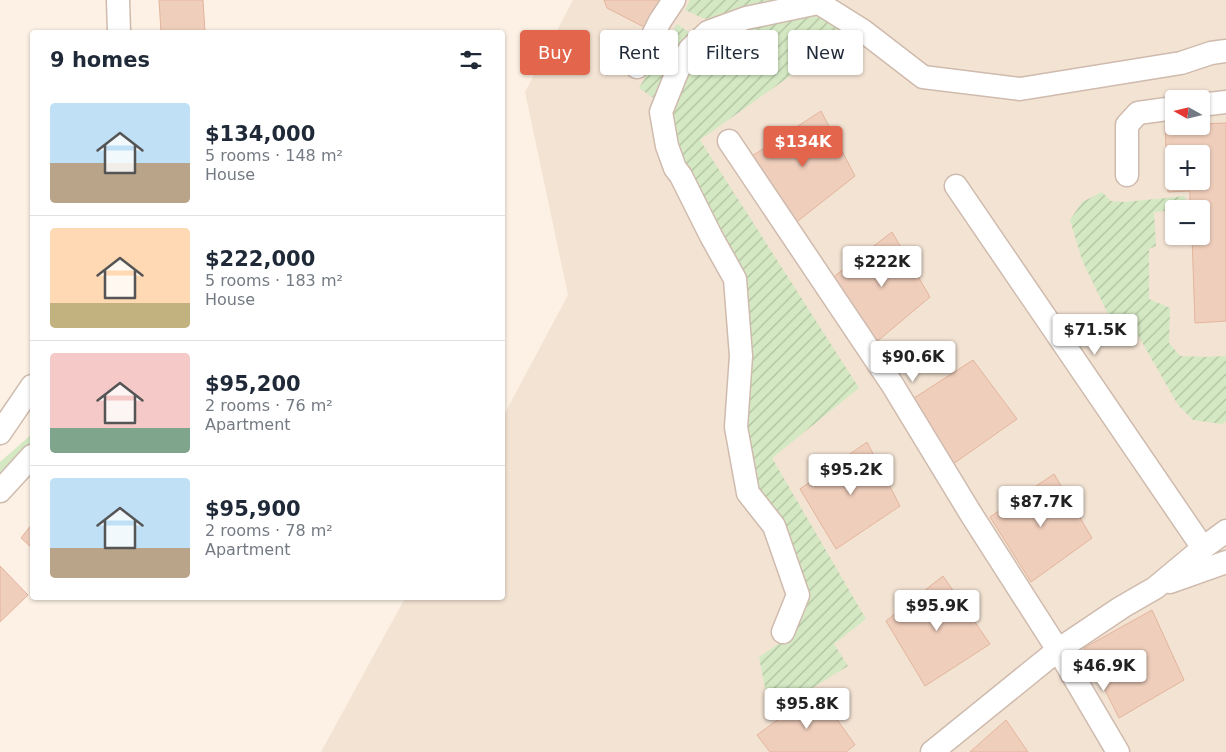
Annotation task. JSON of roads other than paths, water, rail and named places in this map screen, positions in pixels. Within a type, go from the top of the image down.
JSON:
[{"type":"street","points":[[118,0],[119,30]]},
{"type":"street","points":[[656,30],[674,0]]},
{"type":"street","points":[[783,632],[798,595],[774,526],[748,493],[736,428],[741,356],[735,279],[681,176],[674,168],[667,146],[661,112],[677,72],[690,49],[708,32],[746,18],[816,1],[862,30],[923,77],[1020,90],[1181,63],[1210,52],[1226,51]]},
{"type":"street","points":[[1210,104],[1226,102]]},
{"type":"street","points":[[1127,175],[1127,125],[1138,113],[1165,109]]},
{"type":"street","points":[[729,141],[892,384],[971,514],[1058,650],[1118,752]]},
{"type":"street","points":[[956,186],[1203,548]]},
{"type":"street","points":[[0,433],[30,389]]},
{"type":"street","points":[[0,491],[30,458]]},
{"type":"street","points":[[1155,588],[1226,531]]},
{"type":"street","points":[[932,752],[1058,650],[1122,607],[1155,588],[1226,562]]}]
